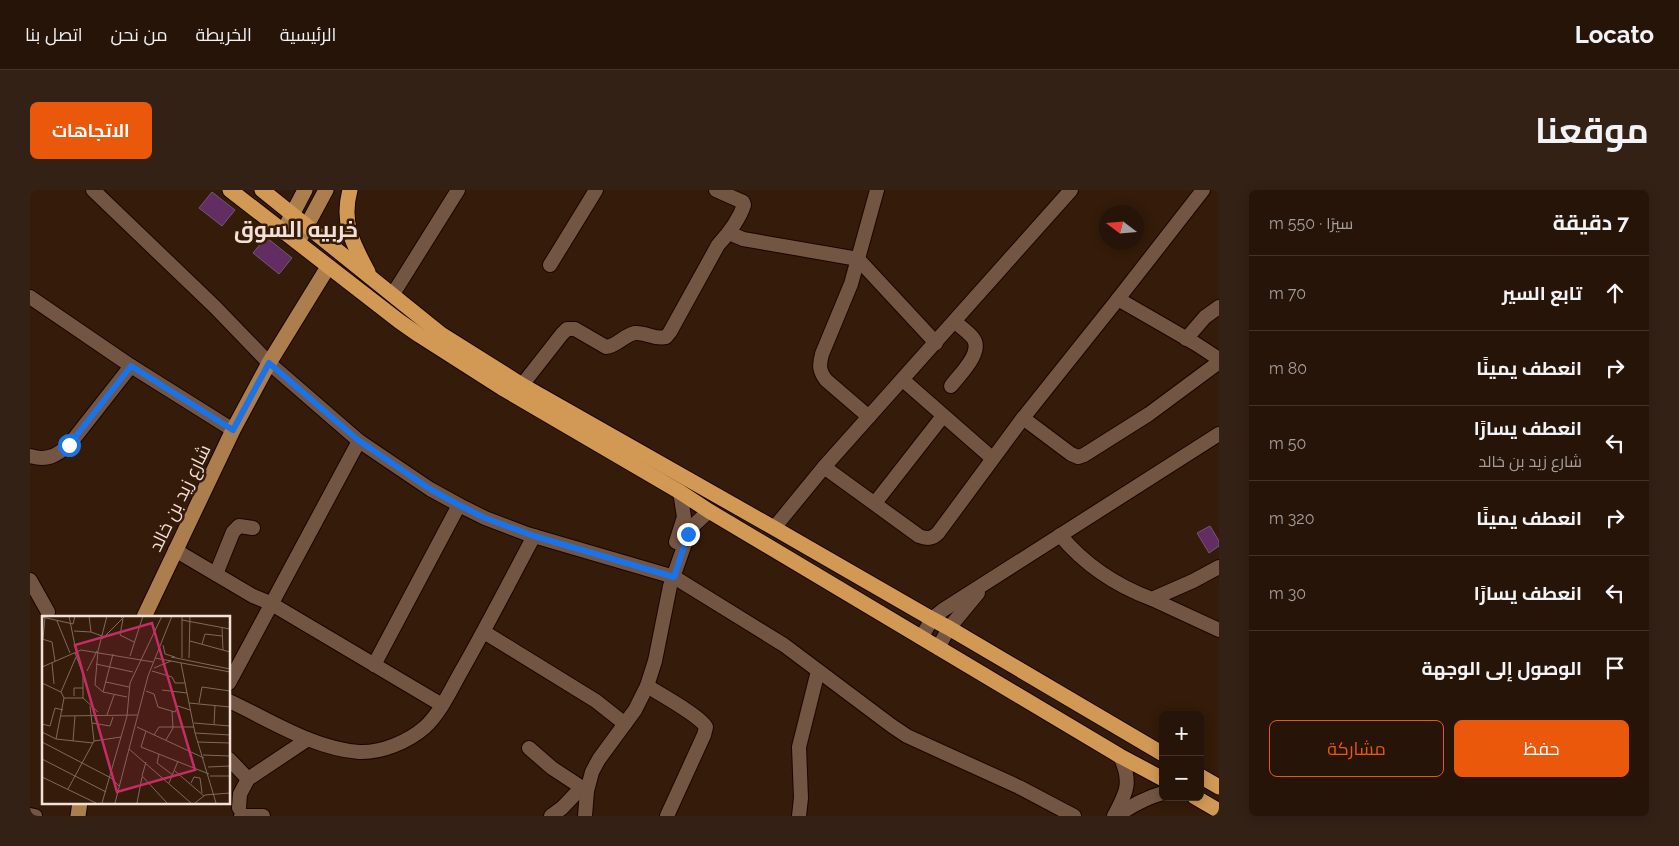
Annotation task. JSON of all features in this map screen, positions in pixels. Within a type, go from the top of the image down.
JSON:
[{"type":"highway","points":[[230,190],[419,335],[510,393],[680,492],[1120,756],[1159,777]]},
{"type":"highway","points":[[262,190],[393,294],[425,322],[522,385],[949,628],[1159,752]]},
{"type":"highway","points":[[350,190],[347,212],[350,237],[370,276]]},
{"type":"highway","points":[[1204,778],[1219,786]]},
{"type":"highway","points":[[1201,801],[1219,812]]},
{"type":"main road","points":[[283,232],[305,190]]},
{"type":"main road","points":[[298,242],[326,190]]},
{"type":"main road","name":"شارع زيد بن خالد","points":[[144,616],[233,430],[269,363],[328,267]]},
{"type":"street","points":[[93,190],[215,307],[269,363],[358,440],[430,489],[485,518],[534,536],[670,579],[755,625],[907,736],[1019,786],[1074,816]]},
{"type":"street","points":[[393,294],[458,190]]},
{"type":"street","points":[[550,265],[596,190]]},
{"type":"street","points":[[522,385],[568,329],[576,329],[606,347],[634,333],[657,338],[666,337],[718,245],[729,233],[744,205],[739,199],[716,190]]},
{"type":"street","points":[[869,417],[826,380],[819,366],[822,354],[851,284],[877,190]]},
{"type":"street","points":[[774,528],[824,467],[1071,190]]},
{"type":"street","points":[[824,467],[919,536],[933,538],[1023,418],[1203,190]]},
{"type":"street","points":[[729,233],[742,238],[858,259],[936,343]]},
{"type":"street","points":[[30,297],[131,366],[233,430]]},
{"type":"street","points":[[1023,418],[1071,454],[1078,457],[1149,414],[1219,360],[1118,299]]},
{"type":"street","points":[[1186,339],[1205,317],[1219,307]]},
{"type":"street","points":[[951,386],[974,356],[976,348],[974,339],[955,322]]},
{"type":"street","points":[[30,456],[49,458],[57,455],[69,445],[131,366]]},
{"type":"street","points":[[903,380],[992,458]]},
{"type":"street","points":[[876,503],[943,416]]},
{"type":"street","points":[[921,638],[932,619],[1060,534],[1219,434]]},
{"type":"street","points":[[230,681],[358,440]]},
{"type":"street","points":[[551,816],[584,789],[595,766],[635,710],[647,686],[655,661],[684,517],[680,492]]},
{"type":"street","points":[[374,665],[459,505]]},
{"type":"street","points":[[670,579],[688,534],[695,524],[709,511]]},
{"type":"street","points":[[216,574],[232,532],[239,526],[253,528]]},
{"type":"street","points":[[1060,534],[1079,555],[1126,588],[1219,630]]},
{"type":"street","points":[[230,700],[308,739],[357,752],[384,749],[411,737],[426,726],[442,705],[484,632],[534,536]]},
{"type":"street","points":[[175,550],[253,596],[270,603],[442,705]]},
{"type":"street","points":[[1152,599],[1219,567]]},
{"type":"street","points":[[30,580],[52,615]]},
{"type":"street","points":[[938,648],[949,628],[988,581]]},
{"type":"street","points":[[30,602],[52,615]]},
{"type":"street","points":[[484,632],[596,701],[625,724]]},
{"type":"street","points":[[799,816],[801,798],[799,747],[818,671]]},
{"type":"street","points":[[647,686],[696,717],[706,727],[667,816]]},
{"type":"street","points":[[263,816],[238,811],[240,794],[248,779],[308,739]]},
{"type":"street","points":[[529,748],[552,768],[584,789]]},
{"type":"street","points":[[1116,816],[1128,784],[1126,767],[1120,756]]},
{"type":"street","points":[[230,760],[248,779]]},
{"type":"street","points":[[584,789],[585,816]]},
{"type":"street","points":[[1116,816],[1147,797],[1159,794]]},
{"type":"street","points":[[30,815],[35,816]]},
{"type":"building","points":[[212,192],[235,210],[222,226],[199,208]]},
{"type":"building","points":[[266,237],[292,258],[279,274],[253,253]]},
{"type":"building","points":[[1210,526],[1219,541],[1219,546],[1209,553],[1197,533]]},
{"type":"district","name":"خربیه السوق","points":[[296,229]]},
{"type":"route","points":[[69,445],[131,366],[233,430],[269,363],[358,440],[430,489],[485,518],[534,536],[674,577],[688,534]]}]
